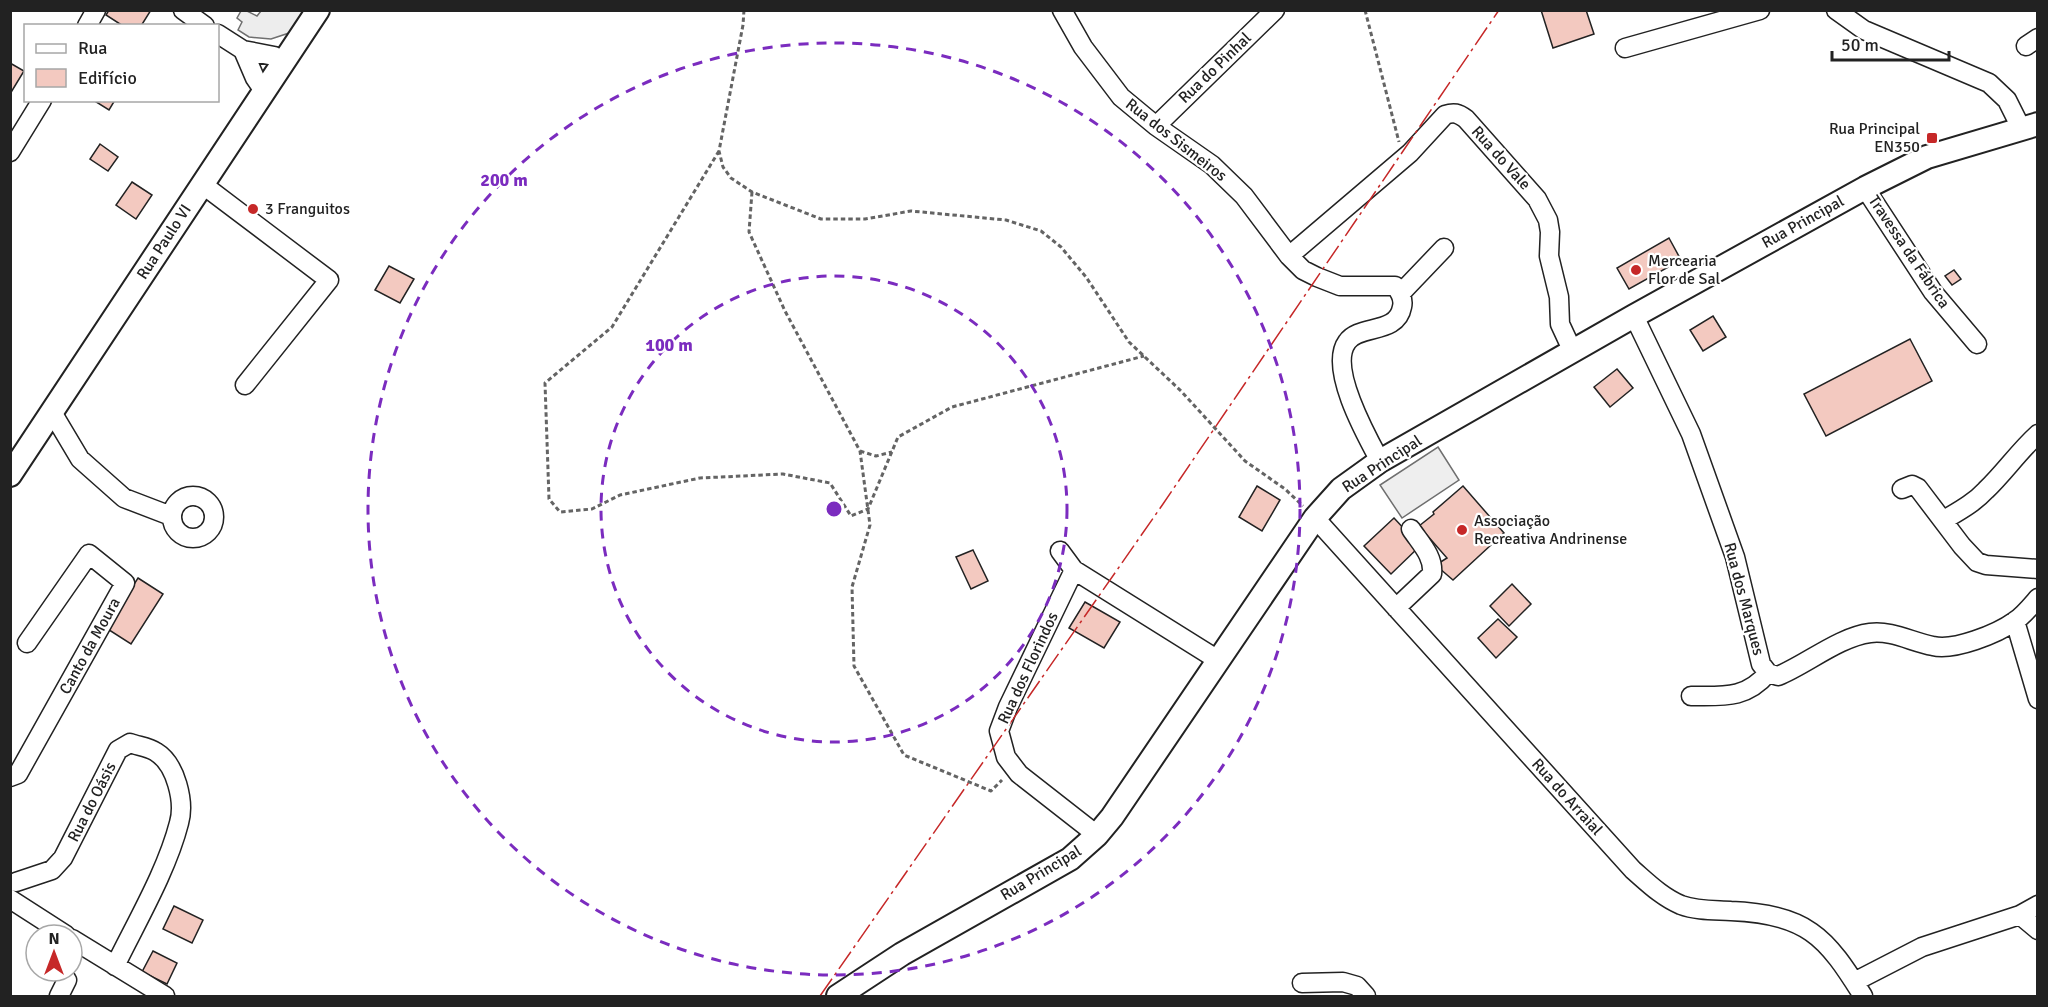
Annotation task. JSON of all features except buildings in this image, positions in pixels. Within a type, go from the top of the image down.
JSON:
[{"type":"main road","name":"Rua Paulo VI","points":[[10,475],[318,10]]},
{"type":"main road","name":"Rua Principal","points":[[838,996],[903,954],[1070,859],[1097,835],[1112,817],[1315,518],[1341,489],[1380,461],[1865,188],[1927,157],[2029,126]]},
{"type":"street","points":[[88,24],[96,10]]},
{"type":"street","points":[[183,10],[203,24]]},
{"type":"street","name":"Rua dos Sismeiros","points":[[1062,10],[1083,47],[1121,97],[1156,126],[1212,165],[1244,196],[1289,256],[1303,270],[1340,286],[1395,286],[1401,292]]},
{"type":"street","name":"Rua do Pinhal","points":[[1156,126],[1275,10]]},
{"type":"street","points":[[1625,48],[1760,10]]},
{"type":"street","points":[[1846,13],[1864,30],[1989,83],[2029,126]]},
{"type":"street","points":[[219,34],[243,50],[274,56],[284,61]]},
{"type":"street","points":[[243,50],[255,78],[264,91]]},
{"type":"street","points":[[10,152],[41,102]]},
{"type":"street","name":"Rua do Vale","points":[[1289,256],[1403,158],[1445,115],[1459,114],[1520,178],[1537,200],[1548,220],[1549,256],[1559,297],[1560,324],[1573,352]]},
{"type":"street","points":[[202,184],[329,280],[245,385]]},
{"type":"street","name":"Travessa da Fábrica","points":[[1865,188],[1934,292],[1977,344]]},
{"type":"street","points":[[1380,461],[1359,423],[1343,377],[1342,353],[1347,341],[1357,335],[1388,325],[1399,316],[1403,305],[1401,292],[1444,248]]},
{"type":"street","name":"Rua dos Marques","points":[[1634,316],[1691,435],[1734,557],[1761,664],[1768,673],[1778,676],[1850,639],[1871,633],[1892,635],[1935,647],[1959,646],[1983,638],[2015,621],[2037,598]]},
{"type":"street","points":[[52,412],[80,459],[124,498],[171,516]]},
{"type":"street","points":[[1944,520],[1976,500],[1988,489],[2037,434]]},
{"type":"street","points":[[1902,489],[1912,485],[1918,488],[1977,562],[1986,565],[2037,569]]},
{"type":"street","name":"Rua do Arraial","points":[[1315,518],[1632,870],[1663,896],[1689,907],[1756,914],[1809,930],[1824,942],[1859,989]]},
{"type":"street","points":[[1396,609],[1432,574],[1433,567],[1428,555],[1411,529]]},
{"type":"street","points":[[1060,551],[1074,570],[1218,660]]},
{"type":"street","name":"Canto da Moura","points":[[10,777],[18,774],[125,583],[89,554],[27,643]]},
{"type":"street","name":"Rua dos Florindos","points":[[1074,570],[1008,707],[999,731],[1006,757],[1019,774],[1097,835]]},
{"type":"street","points":[[2015,621],[2037,699]]},
{"type":"street","points":[[1691,696],[1743,693],[1757,686],[1768,673]]},
{"type":"street","name":"Rua do Oásis","points":[[12,890],[52,870],[63,858],[118,750],[130,743],[157,752],[169,766],[178,787],[181,805],[180,821],[168,856],[115,966]]},
{"type":"street","points":[[12,890],[52,923]]},
{"type":"street","points":[[1859,989],[1922,947],[2020,915],[2037,905]]},
{"type":"street","points":[[2020,915],[2037,930]]},
{"type":"street","points":[[84,947],[165,996]]},
{"type":"street","points":[[1302,983],[1343,982],[1357,986],[1366,996]]},
{"type":"street","points":[[58,996],[66,983]]},
{"type":"path","points":[[744,10],[719,151],[612,327],[545,382],[549,499],[560,512],[592,509],[620,495],[700,478],[783,474],[830,483],[851,516],[868,509],[898,437],[952,407],[1144,356]]},
{"type":"path","points":[[1365,10],[1403,158]]},
{"type":"path","points":[[719,151],[723,167],[731,178],[752,192],[821,219],[865,219],[911,211],[1006,220],[1041,231],[1061,246],[1086,277],[1129,342],[1182,390],[1245,461],[1285,489],[1315,518]]},
{"type":"path","points":[[752,192],[749,231],[785,311],[860,450],[870,525],[852,587],[854,666],[904,755],[991,790],[1015,769]]},
{"type":"path","points":[[860,450],[876,456],[891,452]]},
{"type":"shaded area","points":[[241,11],[257,16],[261,11],[307,11],[289,33],[271,39],[249,37],[238,30],[242,22],[237,18]]},
{"type":"shaded area","points":[[1438,447],[1459,480],[1402,518],[1380,485]]},
{"type":"power","points":[[820,996],[1163,504],[1499,10]]},
{"type":"place","name":"Rua Principal EN350","points":[[1932,138]]},
{"type":"place","name":"3 Franguitos","points":[[253,209]]},
{"type":"place","name":"Mercearia Flor de Sal","points":[[1636,270]]},
{"type":"place","name":"Associação Recreativa Andrinense","points":[[1462,530]]}]
